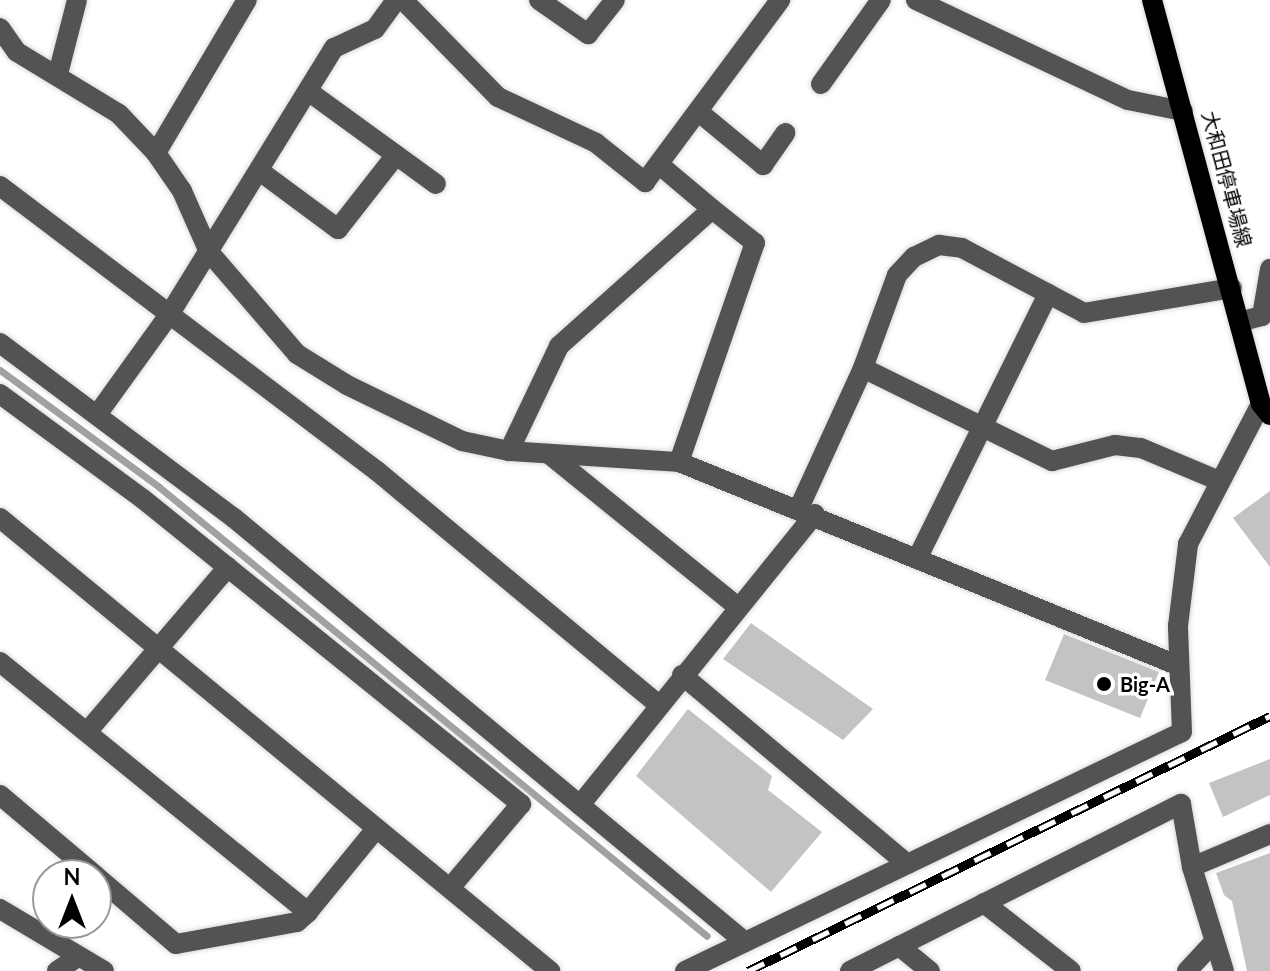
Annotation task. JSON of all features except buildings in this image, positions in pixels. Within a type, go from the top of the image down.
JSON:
[{"type":"main road","name":"大和田停車場線","points":[[1152,0],[1265,409]]},
{"type":"street","points":[[58,74],[77,0]]},
{"type":"street","points":[[156,153],[247,0]]},
{"type":"street","points":[[99,412],[169,315],[261,172],[334,48],[375,29],[396,0]]},
{"type":"street","points":[[403,0],[498,97],[596,143],[645,182],[661,166],[780,0]]},
{"type":"street","points":[[539,0],[588,34],[615,0]]},
{"type":"street","points":[[821,84],[881,0]]},
{"type":"street","points":[[916,0],[1128,100],[1183,111]]},
{"type":"street","points":[[2,33],[17,52],[58,74],[119,114],[156,153],[182,191],[209,252],[297,354],[347,385],[462,441],[509,451],[679,462],[807,511],[1177,665]]},
{"type":"street","points":[[308,91],[436,184]]},
{"type":"street","points":[[700,113],[763,165],[785,133]]},
{"type":"street","points":[[261,172],[338,229],[396,155]]},
{"type":"street","points":[[661,166],[755,243],[679,462]]},
{"type":"street","points":[[0,186],[377,471],[658,704]]},
{"type":"street","points":[[509,451],[559,346],[712,209]]},
{"type":"street","points":[[580,805],[738,607],[807,511],[897,275],[914,257],[939,245],[962,248],[1084,313],[1232,288]]},
{"type":"street","points":[[1239,322],[1262,316],[1270,269]]},
{"type":"street","points":[[917,559],[1048,294]]},
{"type":"street","points":[[0,343],[99,412],[745,942]]},
{"type":"street","points":[[863,368],[1052,461],[1115,445],[1141,448],[1217,480]]},
{"type":"street","points":[[0,394],[228,567],[521,804],[450,888]]},
{"type":"street","points":[[685,971],[1182,732],[1177,665],[1183,566],[1217,480],[1265,409]]},
{"type":"street","points":[[549,454],[738,607]]},
{"type":"street","points":[[0,518],[550,971]]},
{"type":"street","points":[[87,732],[228,567]]},
{"type":"street","points":[[2,668],[87,732],[308,912]]},
{"type":"street","points":[[682,675],[907,864]]},
{"type":"street","points":[[0,795],[75,859]]},
{"type":"street","points":[[850,971],[1181,804],[1192,867],[1212,944],[1224,971]]},
{"type":"street","points":[[112,890],[176,944],[297,922],[376,829]]},
{"type":"street","points":[[1192,867],[1270,834]]},
{"type":"street","points":[[984,903],[1071,971]]},
{"type":"street","points":[[0,909],[104,971]]},
{"type":"street","points":[[1187,971],[1212,944]]},
{"type":"street","points":[[899,946],[930,971]]},
{"type":"street","points":[[57,971],[78,957]]},
{"type":"waterway","points":[[0,370],[159,487],[707,936]]},
{"type":"railway","points":[[748,971],[1270,716]]},
{"type":"place","name":"Big-A","points":[[1104,684]]}]
